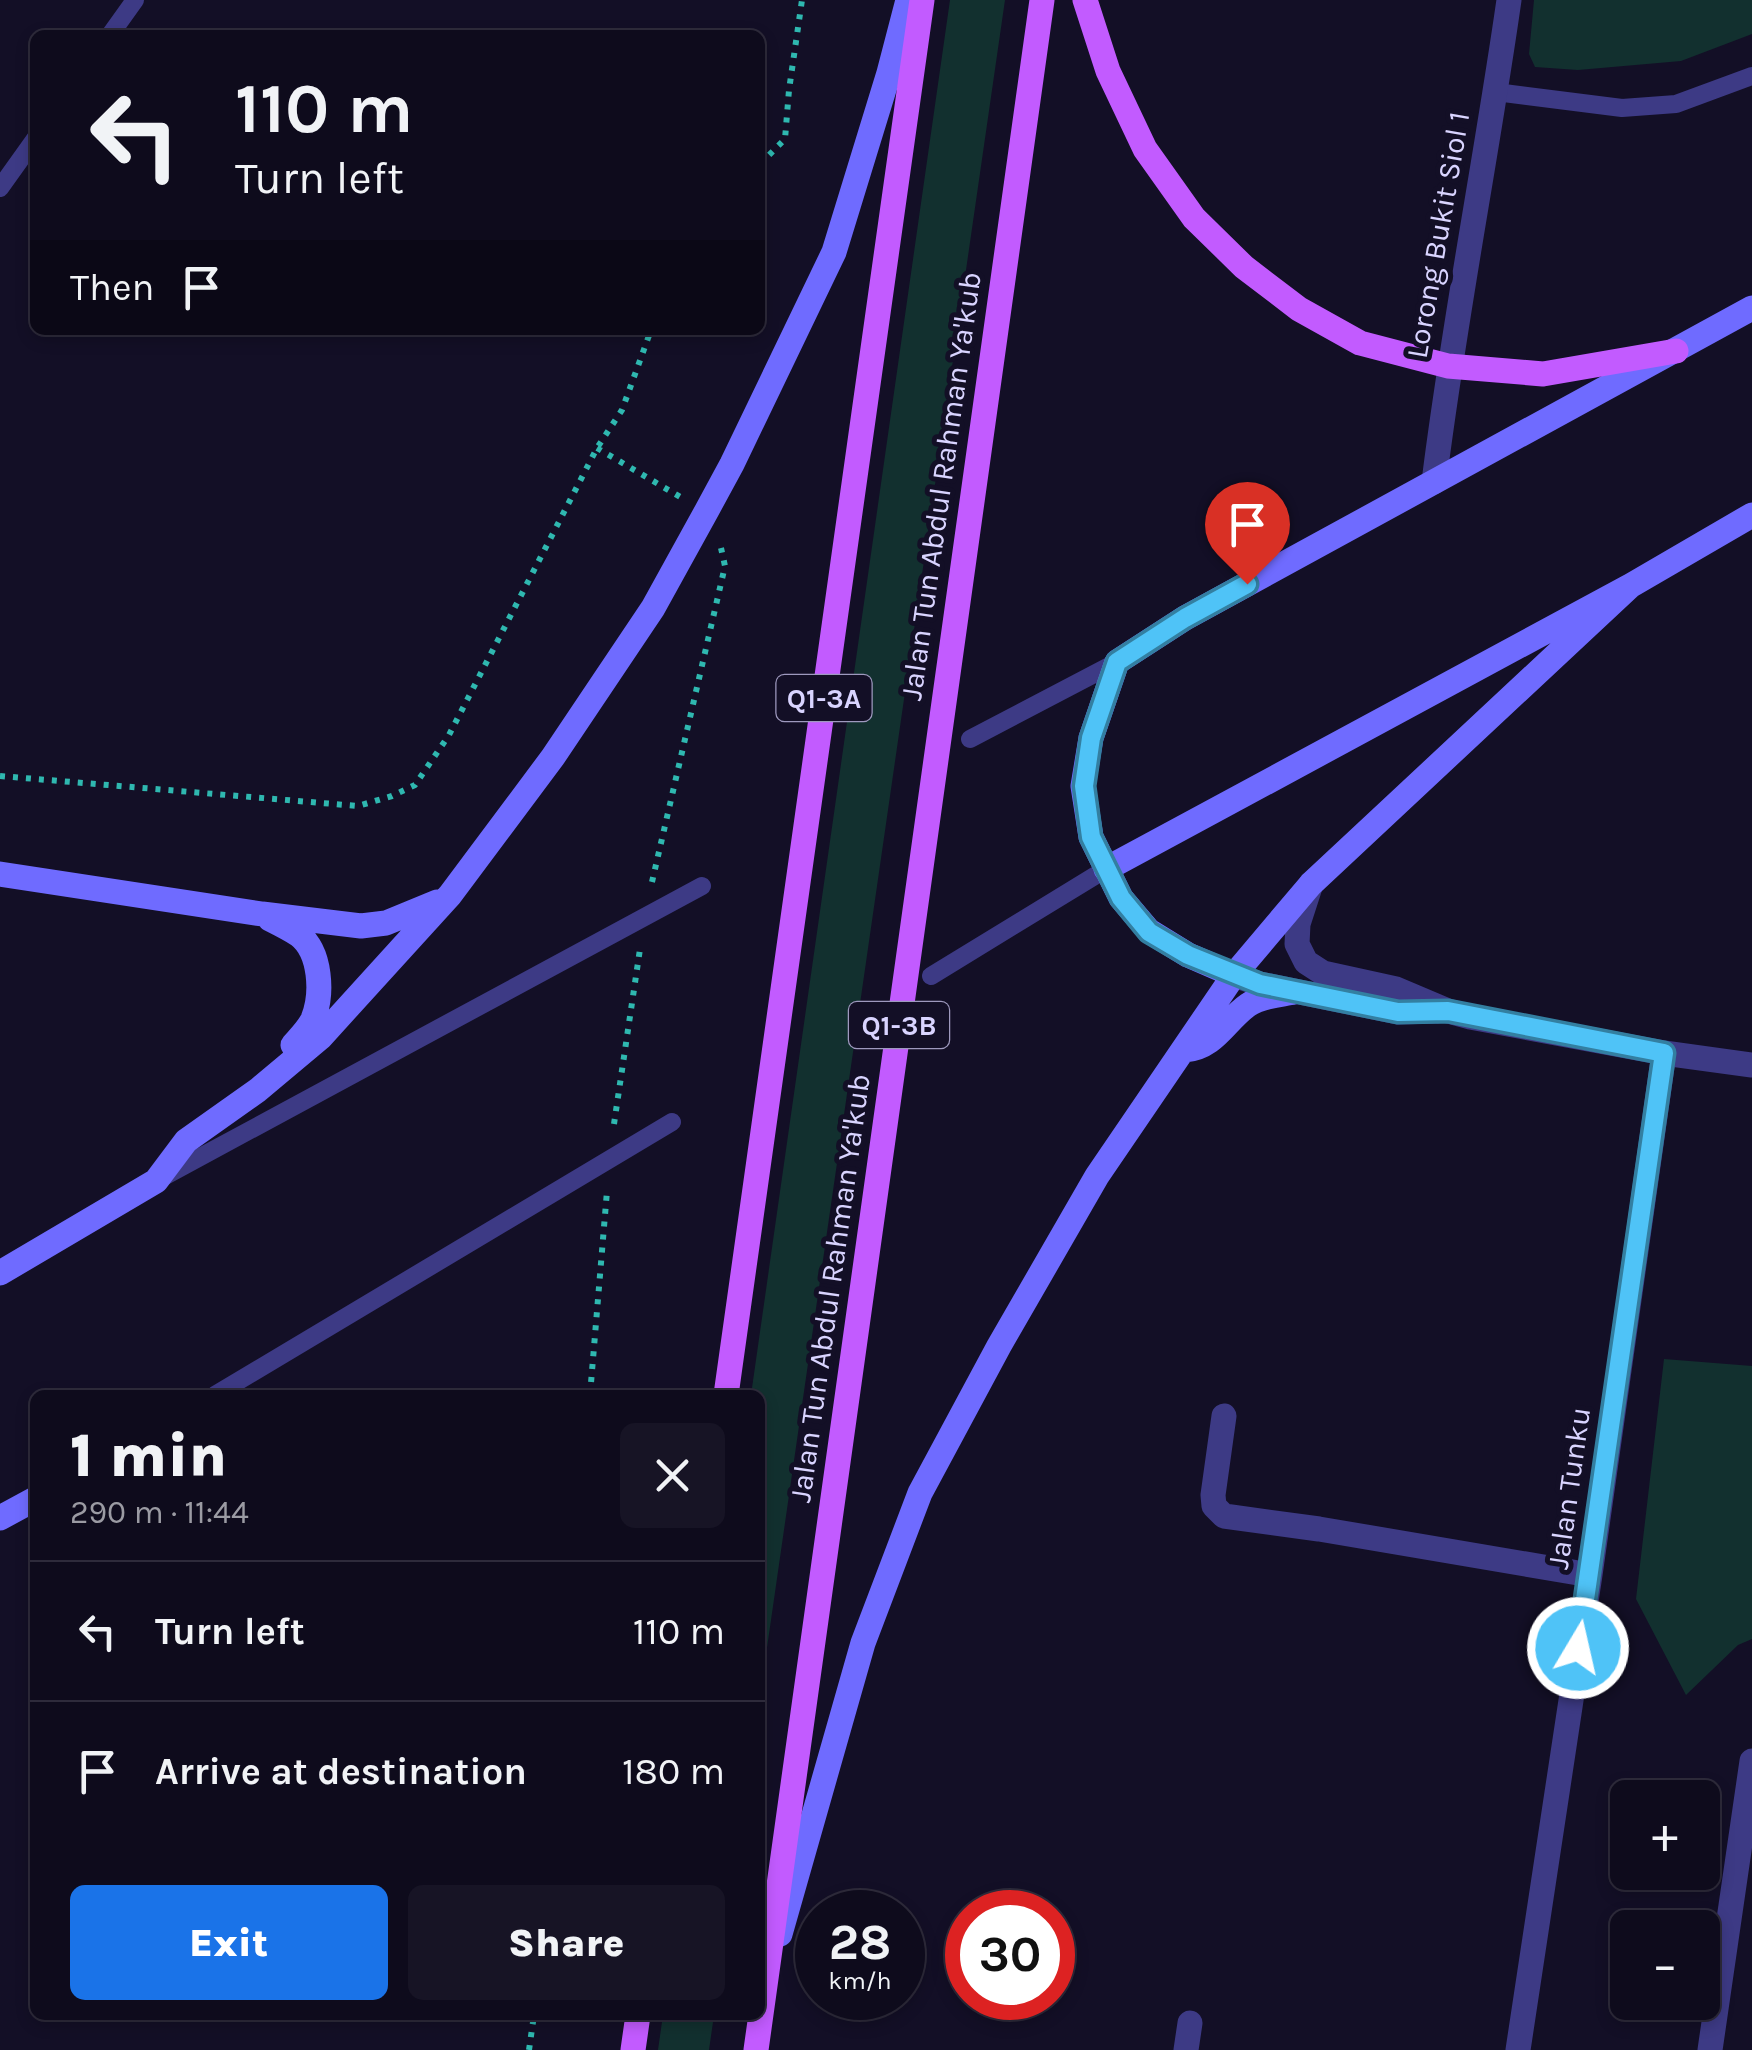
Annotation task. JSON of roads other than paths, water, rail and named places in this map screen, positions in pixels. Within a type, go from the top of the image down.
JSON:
[{"type":"main road","name":"Q1-3A","points":[[727,1390],[922,0]]},
{"type":"main road","name":"Jalan Tun Abdul Rahman Ya'kub","points":[[765,1992],[1042,0]]},
{"type":"main road","points":[[1085,0],[1108,71],[1145,150],[1194,218],[1244,267],[1299,308],[1360,344],[1448,366],[1543,374],[1676,351]]},
{"type":"main road","points":[[633,2050],[637,2020]]},
{"type":"main road","name":"Jalan Tun Abdul Rahman Ya'kub","points":[[756,2050],[761,2020]]},
{"type":"street","points":[[0,1273],[156,1181],[186,1141],[258,1090],[320,1038],[450,896],[553,757],[652,608],[732,464],[834,252],[908,0]]},
{"type":"street","name":"Lorong Bukit Siol 1","points":[[1434,482],[1448,366],[1509,0]]},
{"type":"street","points":[[1448,1011],[1398,1012],[1260,984],[1188,955],[1149,932],[1121,898],[1091,837],[1084,786],[1091,738],[1117,662],[1185,618],[1752,308]]},
{"type":"street","points":[[1106,869],[1630,586],[1752,515]]},
{"type":"street","points":[[766,1986],[863,1643],[920,1493],[998,1346],[1098,1176],[1234,975],[1312,884],[1630,586]]},
{"type":"street","points":[[0,874],[361,926],[386,923],[450,896]]},
{"type":"street","points":[[1312,884],[1298,924],[1297,944],[1306,962],[1323,973],[1396,989],[1448,1011],[1664,1053],[1752,1065]]},
{"type":"street","points":[[258,1090],[312,1020],[318,1000],[314,958],[302,937],[262,914]]},
{"type":"street","points":[[1185,1050],[1197,1049],[1214,1038],[1261,998],[1294,992]]},
{"type":"street","name":"Jalan Tunku","points":[[1518,2050],[1664,1053]]},
{"type":"street","points":[[1224,1416],[1213,1494],[1214,1506],[1224,1516],[1590,1574]]},
{"type":"street","points":[[0,1518],[30,1502]]},
{"type":"street","points":[[1710,2050],[1752,1761]]},
{"type":"street","points":[[1186,2050],[1190,2023]]},
{"type":"lane","points":[[114,30],[135,0]]},
{"type":"lane","points":[[1496,92],[1640,107],[1676,104],[1752,76]]},
{"type":"lane","points":[[0,188],[30,146]]},
{"type":"lane","points":[[970,739],[1117,662]]},
{"type":"lane","points":[[931,976],[1106,869]]},
{"type":"lane","points":[[156,1181],[702,886]]},
{"type":"lane","points":[[223,1390],[672,1122]]}]
